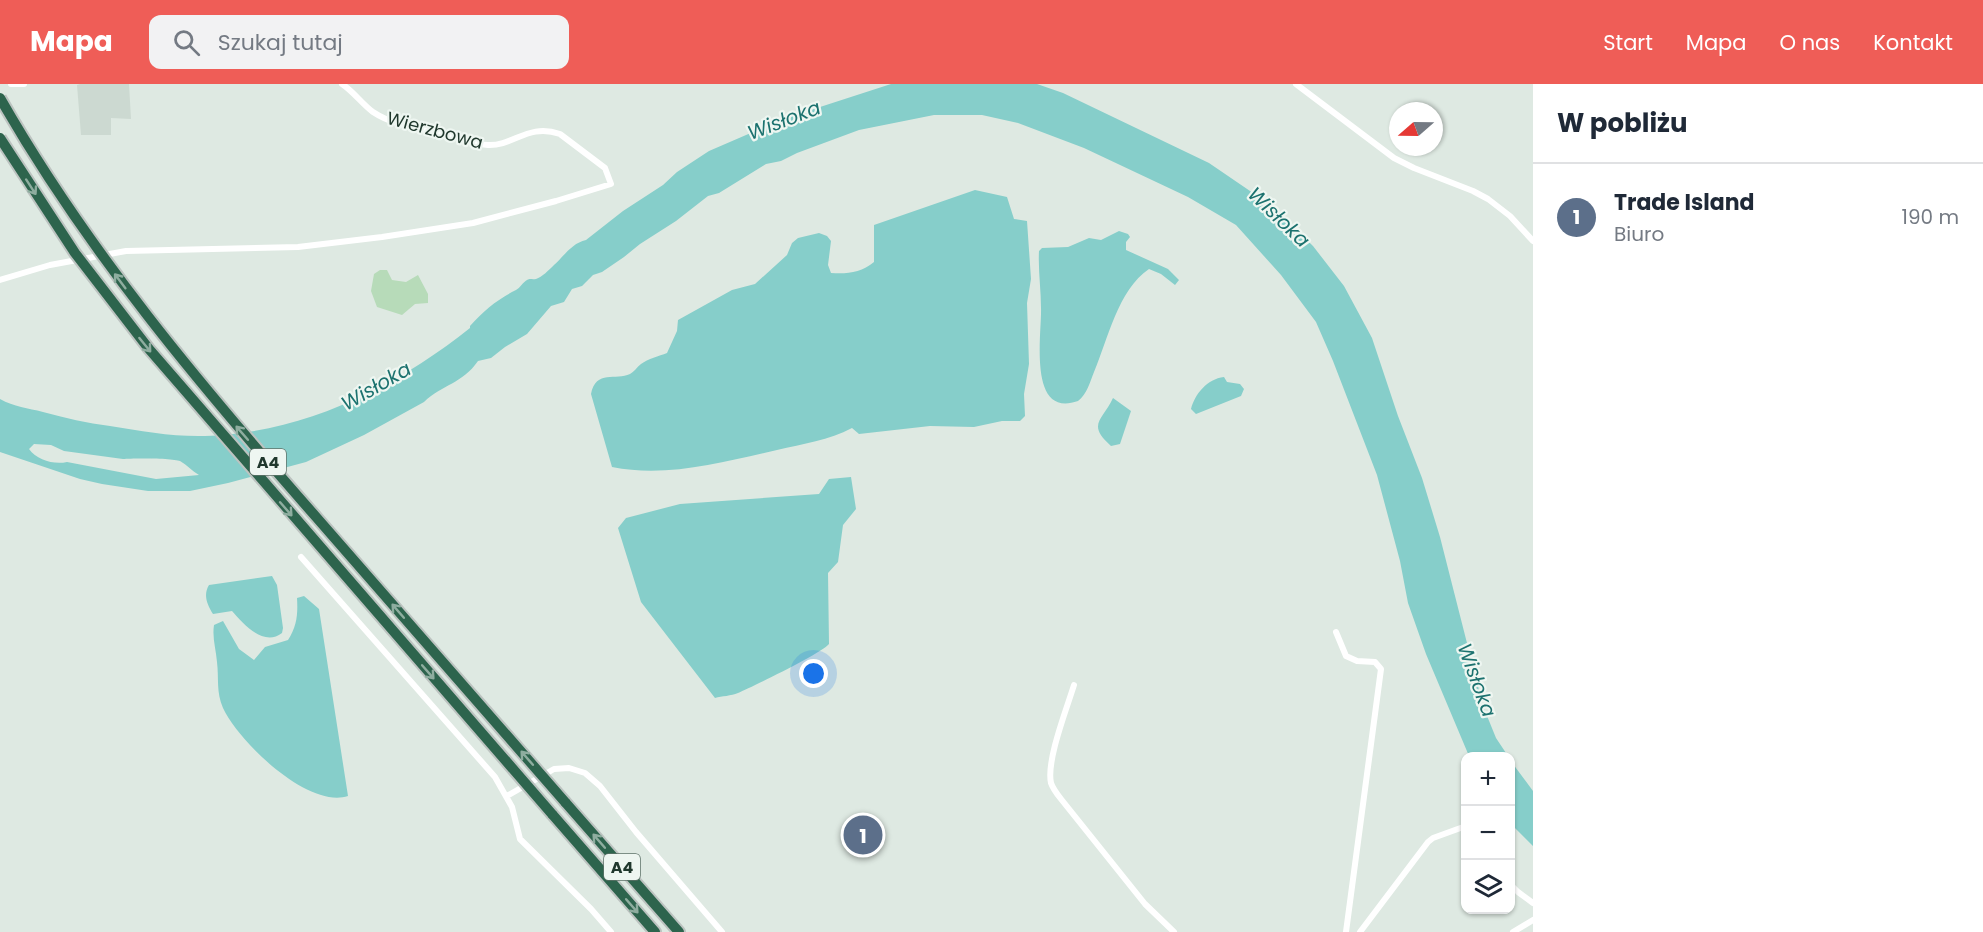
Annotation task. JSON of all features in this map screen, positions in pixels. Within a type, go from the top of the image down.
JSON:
[{"type":"highway","name":"A4","points":[[0,99],[75,218],[163,337],[252,443],[679,932]]},
{"type":"highway","name":"A4","points":[[0,138],[75,253],[149,349],[222,436],[655,932]]},
{"type":"street","points":[[11,84],[24,84]]},
{"type":"street","name":"Wierzbowa","points":[[0,280],[50,265],[126,251],[298,247],[473,223],[611,184],[605,168],[573,142],[551,131],[536,131],[488,145],[386,120],[373,112],[342,84]]},
{"type":"street","points":[[1296,84],[1402,163],[1488,199],[1510,216],[1533,241]]},
{"type":"street","points":[[302,557],[495,777],[512,807],[520,839],[611,932]]},
{"type":"street","points":[[1336,632],[1346,656],[1357,661],[1375,662],[1381,669],[1346,932]]},
{"type":"street","points":[[1074,685],[1057,742],[1050,774],[1052,785],[1145,904],[1174,932]]},
{"type":"street","points":[[507,796],[554,769],[570,768],[585,773],[600,786],[636,832],[722,932]]},
{"type":"street","points":[[1360,932],[1428,842],[1461,828]]},
{"type":"street","points":[[1515,889],[1533,903]]},
{"type":"street","points":[[1513,932],[1533,920]]},
{"type":"shaded area","points":[[129,84],[131,119],[111,118],[111,135],[81,135],[77,85]]},
{"type":"green space","points":[[380,270],[387,270],[392,280],[406,282],[418,275],[428,294],[428,303],[415,304],[402,315],[377,307],[371,291],[374,274]]},
{"type":"water","name":"Wisłoka","points":[[891,84],[1037,84],[1063,93],[1209,163],[1272,206],[1313,246],[1344,286],[1372,338],[1422,478],[1440,537],[1483,706],[1496,738],[1505,752],[1467,752],[1426,654],[1408,603],[1400,561],[1377,475],[1333,361],[1316,322],[1281,275],[1236,225],[1188,197],[1084,148],[1018,123],[982,115],[934,115],[859,130],[781,161],[766,164],[719,193],[708,196],[624,257],[602,272],[593,275],[582,286],[572,289],[564,302],[551,306],[527,334],[491,358],[478,361],[465,375],[424,402],[364,435],[306,462],[190,491],[148,491],[80,479],[0,452],[0,399],[16,406],[84,422],[193,436],[241,433],[277,426],[346,403],[379,388],[441,350],[470,328],[491,305],[527,280],[543,275],[572,247],[586,240],[623,211],[709,151],[783,119]],"holes":[[[34,444],[51,445],[64,451],[123,459],[176,460],[199,475],[156,479],[67,462],[51,462],[41,459],[29,449]]]},
{"type":"water","points":[[975,190],[1007,197],[1014,219],[1027,221],[1031,279],[1027,303],[1029,364],[1024,394],[1025,416],[1020,421],[1002,421],[974,427],[930,426],[859,434],[852,428],[816,441],[695,467],[653,471],[612,467],[591,394],[597,381],[607,377],[630,374],[644,362],[667,353],[677,331],[678,320],[732,290],[755,284],[787,255],[792,243],[798,238],[819,233],[827,236],[831,241],[828,265],[831,273],[859,271],[874,262],[874,225]]},
{"type":"water","points":[[1119,231],[1130,237],[1126,242],[1126,250],[1168,269],[1179,280],[1175,285],[1161,274],[1149,269],[1138,278],[1129,289],[1115,316],[1086,391],[1078,401],[1062,403],[1051,398],[1044,386],[1041,371],[1039,251],[1042,248],[1068,247],[1089,238],[1101,240]]},
{"type":"water","points":[[1224,377],[1227,382],[1240,384],[1244,389],[1241,396],[1196,414],[1191,409],[1195,398],[1207,384]]},
{"type":"water","points":[[1113,398],[1131,411],[1120,444],[1111,446],[1103,439],[1098,427],[1101,417]]},
{"type":"water","points":[[851,477],[856,509],[843,525],[838,562],[828,573],[829,644],[801,662],[746,690],[715,698],[641,602],[618,528],[626,518],[680,504],[819,494],[829,479]]},
{"type":"water","points":[[272,576],[277,585],[283,628],[282,633],[275,637],[261,636],[248,628],[232,611],[213,614],[206,600],[209,585]]},
{"type":"water","points":[[304,596],[319,609],[348,796],[332,797],[314,793],[276,770],[231,722],[219,696],[214,625],[223,621],[239,649],[254,660],[265,647],[288,640],[296,620],[297,598]]},
{"type":"water","points":[[1515,767],[1533,791],[1533,846],[1515,828]]},
{"type":"place","name":"Trade Island","points":[[863,835]]}]
